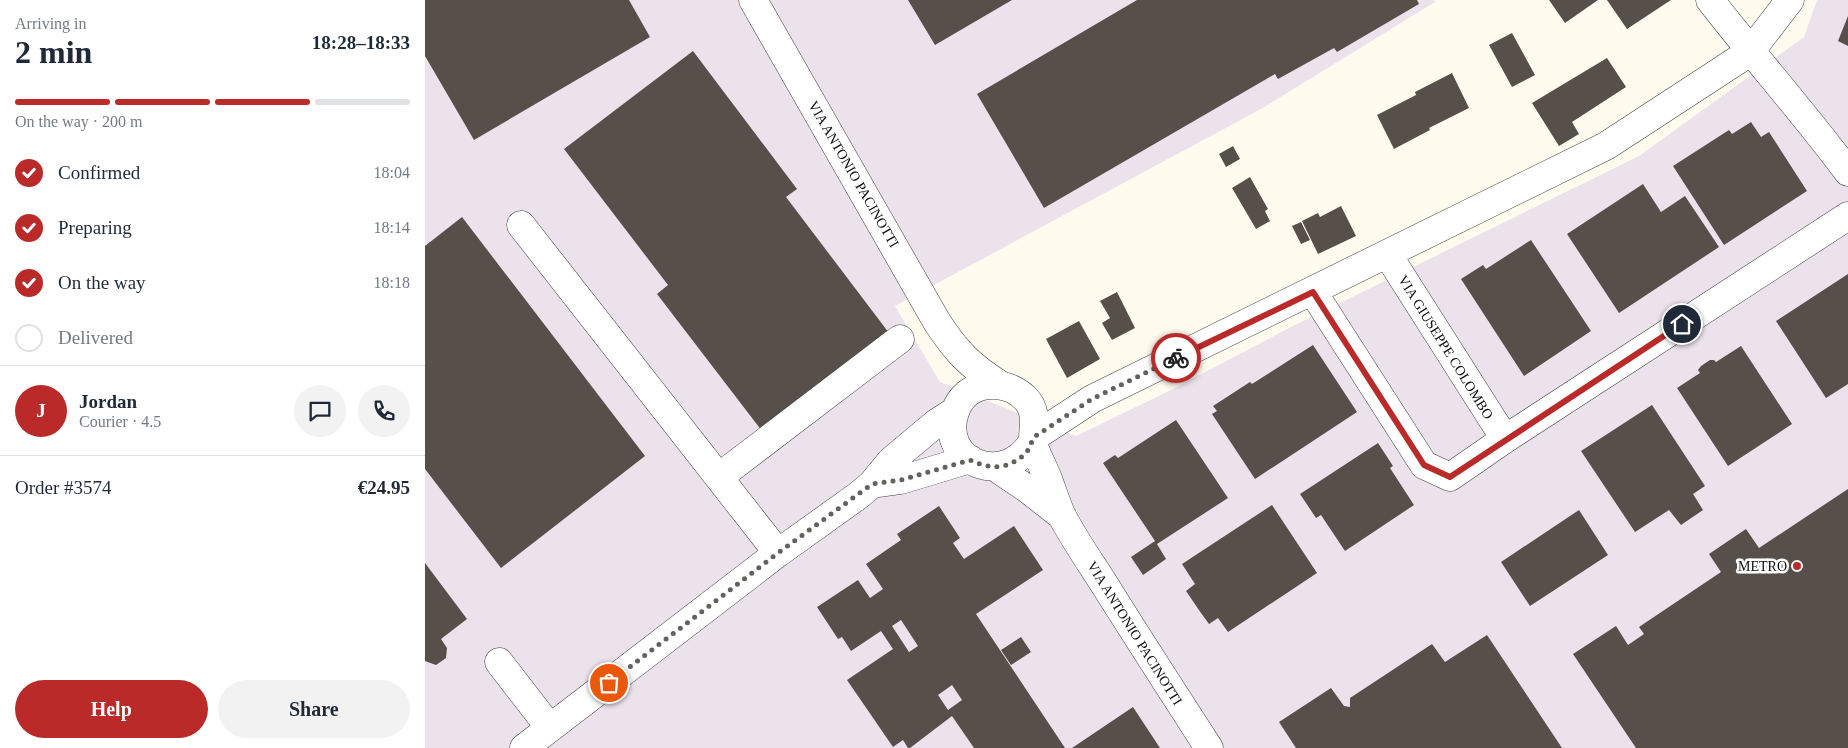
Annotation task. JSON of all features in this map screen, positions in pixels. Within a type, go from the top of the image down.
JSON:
[{"type":"street","name":"VIA ANTONIO PACINOTTI","points":[[753,0],[955,349],[977,370],[999,384],[1014,389],[1027,399],[1033,411],[1036,424],[1034,439],[1063,517],[1209,748]]},
{"type":"street","points":[[1710,0],[1750,52],[1811,123],[1848,172]]},
{"type":"street","points":[[872,484],[901,480],[982,463],[1007,465],[1018,460],[1027,452],[1034,439],[1092,399],[1389,255],[1605,146],[1750,52],[1789,0]]},
{"type":"street","points":[[1313,292],[1424,465],[1450,477],[1505,439],[1848,216]]},
{"type":"street","points":[[521,225],[778,553]]},
{"type":"street","name":"VIA GIUSEPPE COLOMBO","points":[[1389,255],[1505,439]]},
{"type":"street","points":[[719,477],[900,338]]},
{"type":"street","name":"VIA ANTONIO PACINOTTI","points":[[955,349],[961,380],[953,433],[959,448],[1029,490],[1063,517]]},
{"type":"street","points":[[524,748],[778,553],[872,484],[891,461],[957,407],[977,388],[999,384]]},
{"type":"street","points":[[1027,399],[1049,404],[1092,399]]},
{"type":"street","points":[[499,662],[550,728]]},
{"type":"shaded area","points":[[425,0],[1434,0],[1435,2],[1261,109],[895,306],[940,382],[1076,436],[1169,391],[1289,328],[1639,156],[1804,37],[1817,0],[1848,0],[1848,748],[425,748]]},
{"type":"building","points":[[425,0],[629,0],[650,37],[474,140],[425,56]]},
{"type":"building","points":[[908,0],[1012,0],[935,45]]},
{"type":"building","points":[[1137,0],[1417,0],[1419,4],[1337,52],[1334,48],[1278,79],[1275,74],[1044,208],[977,94]]},
{"type":"building","points":[[1549,0],[1598,0],[1565,23]]},
{"type":"building","points":[[1607,0],[1671,0],[1627,29]]},
{"type":"building","points":[[1848,16],[1848,46],[1838,41]]},
{"type":"building","points":[[1512,33],[1535,75],[1512,87],[1489,45]]},
{"type":"building","points":[[693,51],[797,189],[786,197],[889,333],[762,431],[657,294],[668,285],[564,149]]},
{"type":"building","points":[[1607,58],[1626,87],[1572,122],[1579,134],[1559,146],[1532,103]]},
{"type":"building","points":[[1452,73],[1469,108],[1429,128],[1430,130],[1394,149],[1377,115],[1416,95],[1415,92]]},
{"type":"building","points":[[1751,122],[1761,137],[1769,132],[1807,191],[1724,245],[1673,166],[1729,130],[1732,134]]},
{"type":"building","points":[[1233,146],[1240,159],[1226,167],[1219,154]]},
{"type":"building","points":[[1250,177],[1268,209],[1265,211],[1270,221],[1256,229],[1232,188]]},
{"type":"building","points":[[1643,184],[1661,212],[1685,196],[1719,247],[1619,313],[1567,234]]},
{"type":"building","points":[[1341,206],[1356,236],[1318,254],[1302,221],[1318,213],[1320,217]]},
{"type":"building","points":[[462,217],[645,456],[501,568],[425,469],[425,246]]},
{"type":"building","points":[[1301,222],[1310,240],[1301,244],[1292,226]]},
{"type":"building","points":[[1531,240],[1591,331],[1524,376],[1461,279],[1483,265],[1486,269]]},
{"type":"building","points":[[1848,274],[1848,384],[1826,398],[1776,321]]},
{"type":"building","points":[[1117,292],[1135,328],[1112,340],[1102,323],[1110,318],[1100,301]]},
{"type":"building","points":[[1079,321],[1100,359],[1067,378],[1046,339]]},
{"type":"building","points":[[1313,345],[1357,412],[1255,479],[1212,414],[1217,411],[1213,406],[1250,382],[1252,384]]},
{"type":"building","points":[[1741,346],[1792,424],[1728,466],[1677,388],[1700,373],[1698,370],[1701,366],[1710,360],[1716,362]]},
{"type":"building","points":[[1652,405],[1705,486],[1693,494],[1703,510],[1681,525],[1669,510],[1635,532],[1581,451]]},
{"type":"building","points":[[1176,420],[1228,498],[1157,544],[1166,559],[1143,575],[1131,557],[1155,541],[1103,463],[1115,455],[1118,458]]},
{"type":"building","points":[[1378,443],[1393,466],[1390,468],[1414,505],[1345,551],[1321,515],[1316,518],[1300,494]]},
{"type":"building","name":"METRO","points":[[1848,489],[1848,748],[1636,748],[1573,654],[1616,626],[1628,645],[1644,634],[1639,627],[1721,572],[1709,554],[1746,529],[1759,548]]},
{"type":"building","points":[[1272,505],[1317,573],[1228,632],[1218,618],[1209,624],[1186,591],[1195,584],[1182,564]]},
{"type":"building","points":[[939,506],[960,538],[953,543],[964,559],[1014,526],[1043,570],[976,614],[1065,748],[974,748],[952,716],[910,748],[908,748],[903,740],[893,747],[847,680],[893,649],[881,631],[851,651],[842,637],[838,639],[817,607],[858,580],[870,598],[883,589],[866,564],[901,540],[897,534]],"holes":[[[901,620],[918,646],[909,652],[892,626]],[[952,685],[962,700],[948,710],[938,695]]]},
{"type":"building","points":[[1579,510],[1608,555],[1530,606],[1501,562]]},
{"type":"building","points":[[425,563],[467,619],[441,639],[447,648],[446,658],[436,665],[425,661]]},
{"type":"building","points":[[1487,635],[1562,748],[1296,748],[1279,722],[1331,688],[1344,706],[1350,707],[1350,698],[1432,644],[1445,662]]},
{"type":"building","points":[[1021,637],[1031,652],[1011,665],[1001,650]]},
{"type":"building","points":[[1133,707],[1160,748],[1072,748]]},
{"type":"way so far","points":[[609,683],[778,553],[872,484],[901,480],[970,460],[982,465],[995,467],[1007,465],[1018,460],[1027,452],[1034,437],[1054,426],[1092,399],[1176,358]]},
{"type":"place","name":"METRO","points":[[1797,566]]},
{"type":"route","points":[[1176,358],[1313,292],[1424,465],[1450,477],[1518,430],[1682,324]]}]
